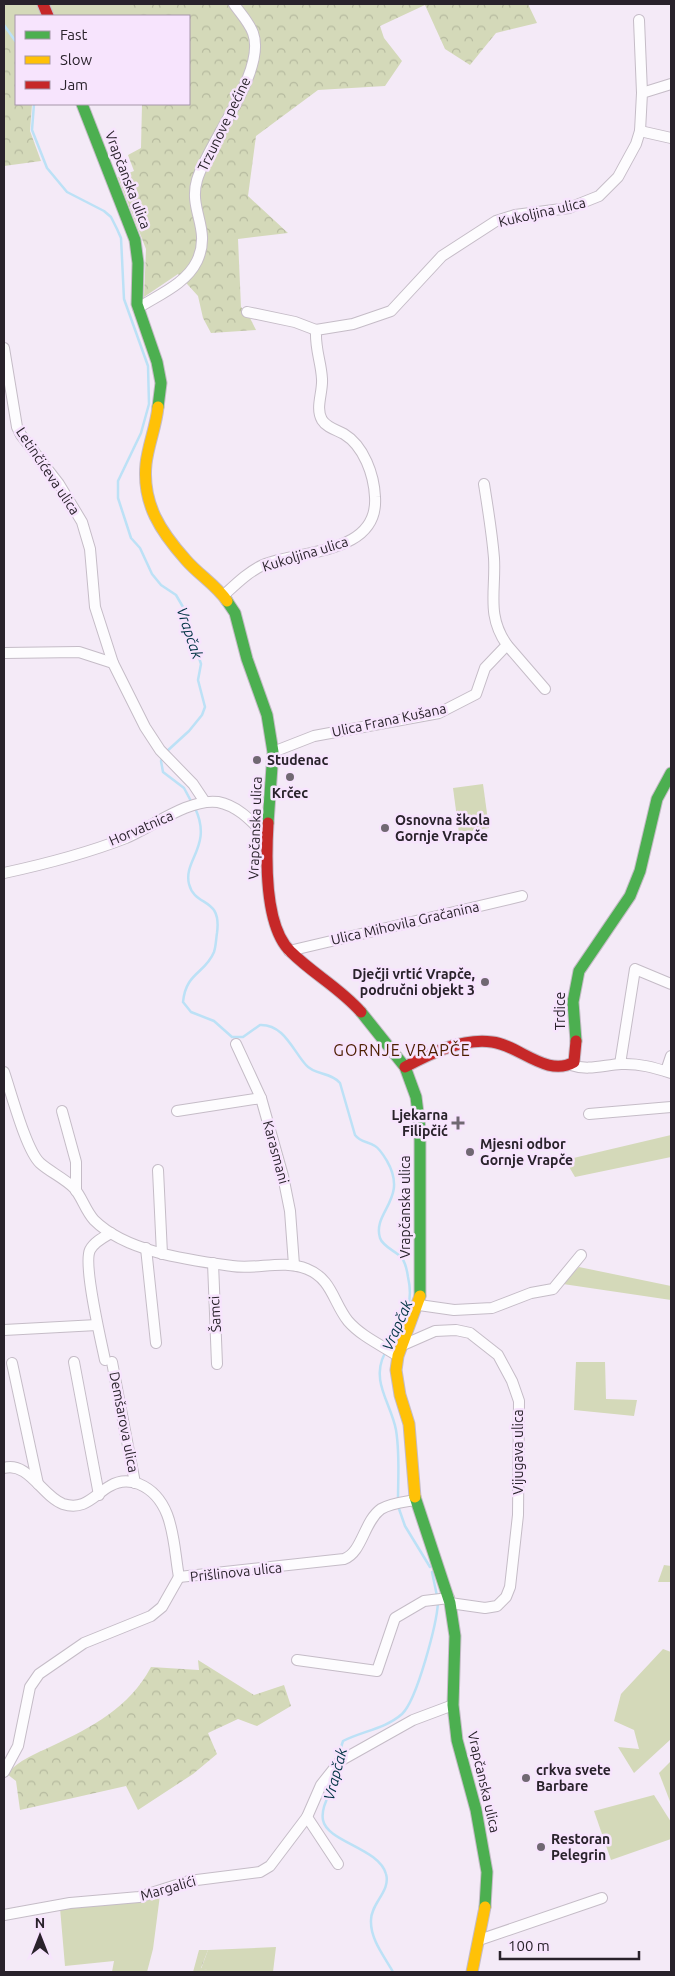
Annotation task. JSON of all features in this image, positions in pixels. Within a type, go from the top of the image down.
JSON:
[{"type":"street","name":"Trzunove pećine","points":[[138,308],[180,282],[190,272],[201,250],[203,232],[195,199],[197,180],[246,82],[254,48],[253,32],[234,4]]},
{"type":"street","name":"Kukoljina ulica","points":[[224,595],[247,575],[264,565],[316,553],[344,544],[362,531],[373,517],[375,489],[366,462],[349,438],[328,426],[321,419],[322,378],[316,351],[316,330],[353,324],[391,311],[442,256],[496,221],[515,215],[569,208],[599,196],[618,176],[640,131],[642,94],[639,20]]},
{"type":"street","points":[[642,94],[671,84]]},
{"type":"street","name":"Vrapčanska ulica","points":[[82,105],[135,240],[138,308],[157,362],[161,383],[158,412],[146,464],[146,478],[151,507],[165,536],[178,552],[224,595],[239,624],[247,659],[267,715],[274,752],[267,837],[270,910],[277,931],[289,951],[350,998],[378,1030],[405,1067],[412,1084],[419,1115],[419,1305],[395,1350],[396,1370],[400,1395],[409,1424],[405,1502],[455,1636],[453,1705],[457,1740],[476,1810],[487,1872],[486,1903],[472,1972]]},
{"type":"street","points":[[640,131],[671,138]]},
{"type":"street","points":[[247,312],[294,322],[316,330]]},
{"type":"street","name":"Letinčićeva ulica","points":[[4,348],[17,427],[25,441],[68,497],[82,522],[88,538],[94,607],[113,663],[145,727],[160,750],[193,784],[197,804]]},
{"type":"street","points":[[484,484],[494,566],[493,614],[500,635],[545,689]]},
{"type":"street","name":"Ulica Frana Kušana","points":[[274,752],[314,736],[410,719],[450,709],[476,694],[485,668],[507,645]]},
{"type":"street","points":[[4,653],[79,652],[113,663]]},
{"type":"street","name":"Trdice","points":[[571,1065],[577,1054],[572,1008],[581,965],[631,896],[638,877],[653,810],[671,773]]},
{"type":"street","points":[[197,804],[231,806],[246,816],[267,837]]},
{"type":"street","name":"Horvatnica","points":[[4,873],[126,838],[197,804]]},
{"type":"street","name":"Ulica Mihovila Gračanina","points":[[289,951],[522,896]]},
{"type":"street","points":[[620,1064],[635,969],[671,984]]},
{"type":"street","points":[[405,1067],[431,1053],[472,1042],[487,1041],[503,1044],[552,1067],[571,1065],[584,1069],[620,1064],[648,1066],[669,1072],[671,1056]]},
{"type":"street","name":"Karasmani","points":[[236,1044],[261,1098],[288,1199],[294,1265]]},
{"type":"street","points":[[4,1072],[35,1156],[39,1162],[76,1192],[87,1211],[111,1233],[162,1254],[241,1267],[294,1265],[312,1271],[325,1280],[349,1322],[367,1337],[395,1350]]},
{"type":"street","points":[[177,1112],[261,1098]]},
{"type":"street","points":[[590,1114],[671,1107]]},
{"type":"street","points":[[62,1111],[76,1162],[76,1192]]},
{"type":"street","points":[[158,1170],[162,1254]]},
{"type":"street","name":"Demšarova ulica","points":[[111,1233],[94,1245],[89,1254],[92,1293],[97,1325],[108,1361],[135,1483]]},
{"type":"street","points":[[146,1248],[156,1343]]},
{"type":"street","points":[[419,1305],[454,1310],[492,1308],[532,1293],[553,1289],[581,1255]]},
{"type":"street","name":"Šamci","points":[[212,1263],[217,1364]]},
{"type":"street","points":[[4,1330],[97,1325]]},
{"type":"street","name":"Vijugava ulica","points":[[395,1350],[435,1331],[456,1330],[470,1333],[498,1355],[512,1381],[519,1401],[518,1515],[510,1587],[506,1597],[496,1606],[485,1608],[442,1599]]},
{"type":"street","points":[[74,1362],[99,1495]]},
{"type":"street","points":[[12,1363],[38,1484]]},
{"type":"street","points":[[4,1468],[16,1467],[58,1501],[67,1504],[86,1503],[121,1481],[135,1483]]},
{"type":"street","name":"Prišlinova ulica","points":[[135,1483],[152,1491],[165,1508],[179,1577],[234,1573],[348,1558],[374,1516],[387,1506],[405,1502]]},
{"type":"street","points":[[4,1772],[18,1746],[30,1687],[39,1674],[84,1643],[151,1616],[162,1607],[179,1577]]},
{"type":"street","points":[[297,1660],[377,1671],[395,1618],[442,1599]]},
{"type":"street","name":"Margalići","points":[[4,1915],[70,1903],[139,1898],[189,1881],[260,1872],[270,1866],[307,1817],[321,1785],[332,1769],[340,1762],[413,1720],[453,1705]]},
{"type":"street","points":[[307,1817],[338,1864]]},
{"type":"street","points":[[479,1940],[602,1898]]},
{"type":"green space","points":[[4,4],[328,4],[190,16],[15,15],[15,46],[4,44]]},
{"type":"green space","points":[[130,4],[528,4],[537,23],[496,33],[470,65],[445,49],[425,5],[380,26],[384,38],[402,61],[385,86],[318,90],[256,136],[248,196],[288,233],[238,239],[241,307],[249,316],[256,330],[211,333],[203,318],[198,296],[178,274],[144,297],[146,249],[118,177],[134,171],[128,155],[141,148],[142,105],[190,105],[190,15],[132,15]]},
{"type":"green space","points":[[4,29],[15,46],[15,105],[32,105],[30,131],[41,161],[4,166]]},
{"type":"green space","points":[[483,784],[489,828],[459,833],[453,788]]},
{"type":"green space","points":[[671,1135],[671,1157],[575,1177],[565,1160]]},
{"type":"green space","points":[[579,1267],[671,1286],[671,1300],[563,1284]]},
{"type":"green space","points":[[576,1362],[605,1362],[606,1399],[637,1400],[634,1416],[574,1410]]},
{"type":"green space","points":[[664,1565],[671,1566],[671,1582],[658,1582]]},
{"type":"green space","points":[[663,1649],[671,1652],[671,1739],[634,1773],[618,1747],[639,1749],[634,1730],[614,1721],[621,1694]]},
{"type":"green space","points":[[198,1660],[254,1695],[284,1685],[291,1706],[257,1726],[238,1719],[208,1733],[217,1754],[193,1774],[138,1810],[126,1786],[20,1810],[16,1781],[7,1774],[17,1765],[108,1715],[132,1694],[151,1667],[199,1670]]},
{"type":"green space","points":[[671,1761],[671,1804],[659,1773]]},
{"type":"green space","points":[[654,1795],[671,1822],[671,1839],[611,1860],[594,1811]]},
{"type":"green space","points":[[160,1895],[153,1949],[147,1972],[112,1972],[114,1961],[65,1966],[60,1908]]},
{"type":"green space","points":[[276,1947],[273,1972],[207,1972],[207,1970],[201,1969],[208,1950]]},
{"type":"green space","points":[[199,1950],[208,1950],[201,1968],[207,1970],[207,1972],[193,1972]]},
{"type":"waterway","name":"Vrapčak","points":[[4,25],[15,41]]},
{"type":"waterway","name":"Vrapčak","points":[[34,105],[32,130],[47,168],[67,192],[104,211],[111,217],[121,238],[124,299],[148,366],[149,404],[141,433],[118,481],[118,498],[131,538],[140,548],[152,574],[161,585],[176,595],[183,607],[201,664],[198,680],[205,707],[202,715],[189,731],[166,752]]},
{"type":"waterway","name":"Vrapčak","points":[[163,757],[161,761],[163,772],[184,788],[192,803]]},
{"type":"waterway","name":"Vrapčak","points":[[195,808],[200,821],[201,833],[197,851],[188,875],[189,884],[197,897],[216,913],[217,933],[214,952],[206,965],[188,985],[183,1002],[191,1012],[214,1021],[232,1037],[243,1037],[260,1025],[268,1026],[282,1034],[309,1068],[332,1077],[340,1083],[355,1135],[377,1147],[387,1161],[393,1174],[394,1185],[389,1204],[381,1220],[380,1238],[384,1244],[402,1258],[410,1288],[406,1314],[388,1348]]},
{"type":"waterway","name":"Vrapčak","points":[[385,1353],[380,1373],[383,1392],[396,1430],[398,1500]]},
{"type":"waterway","name":"Vrapčak","points":[[398,1506],[405,1526],[430,1567]]},
{"type":"waterway","name":"Vrapčak","points":[[432,1572],[437,1596]]},
{"type":"waterway","name":"Vrapčak","points":[[337,1760],[343,1741],[388,1723],[402,1714],[408,1706],[425,1661],[438,1602]]},
{"type":"waterway","name":"Vrapčak","points":[[336,1773],[324,1808],[323,1820],[327,1828],[334,1834],[374,1858],[386,1874],[386,1886],[374,1908],[371,1927],[378,1947],[393,1972]]},
{"type":"traffic: fast","points":[[82,105],[135,240],[138,263],[137,304],[157,362],[161,383],[158,407]]},
{"type":"traffic: fast","points":[[227,601],[235,613],[247,659],[267,715],[273,752],[268,823]]},
{"type":"traffic: fast","points":[[576,1041],[573,1002],[579,971],[630,896],[640,871],[657,799],[671,773]]},
{"type":"traffic: fast","points":[[361,1012],[405,1067],[416,1097],[420,1129],[420,1296]]},
{"type":"traffic: fast","points":[[415,1497],[450,1603],[455,1636],[453,1705],[457,1740],[476,1810],[487,1872],[485,1907]]},
{"type":"traffic: slow","points":[[158,407],[146,464],[147,492],[150,505],[161,528],[177,549],[227,601]]},
{"type":"traffic: slow","points":[[415,1497],[409,1424],[400,1395],[396,1370],[398,1356],[420,1296]]},
{"type":"traffic: slow","points":[[472,1972],[485,1907]]},
{"type":"traffic: jam","points":[[43,4],[48,15]]},
{"type":"traffic: jam","points":[[268,823],[267,872],[271,909],[282,941],[299,960],[353,1003],[361,1012]]},
{"type":"traffic: jam","points":[[405,1067],[458,1044],[481,1041],[502,1044],[543,1063],[564,1066],[574,1062],[576,1041]]},
{"type":"place","name":"Studenac","points":[[257,760]]},
{"type":"place","name":"Krčec","points":[[290,777]]},
{"type":"place","name":"Osnovna škola Gornje Vrapče","points":[[385,828]]},
{"type":"place","name":"Dječji vrtić Vrapče, područni objekt 3","points":[[485,982]]},
{"type":"place","name":"Ljekarna Filipčić","points":[[458,1123]]},
{"type":"place","name":"Mjesni odbor Gornje Vrapče","points":[[470,1152]]},
{"type":"place","name":"crkva svete Barbare","points":[[526,1778]]},
{"type":"place","name":"Restoran Pelegrin","points":[[541,1847]]},
{"type":"district","name":"GORNJE VRAPČE","points":[[402,1050]]}]
